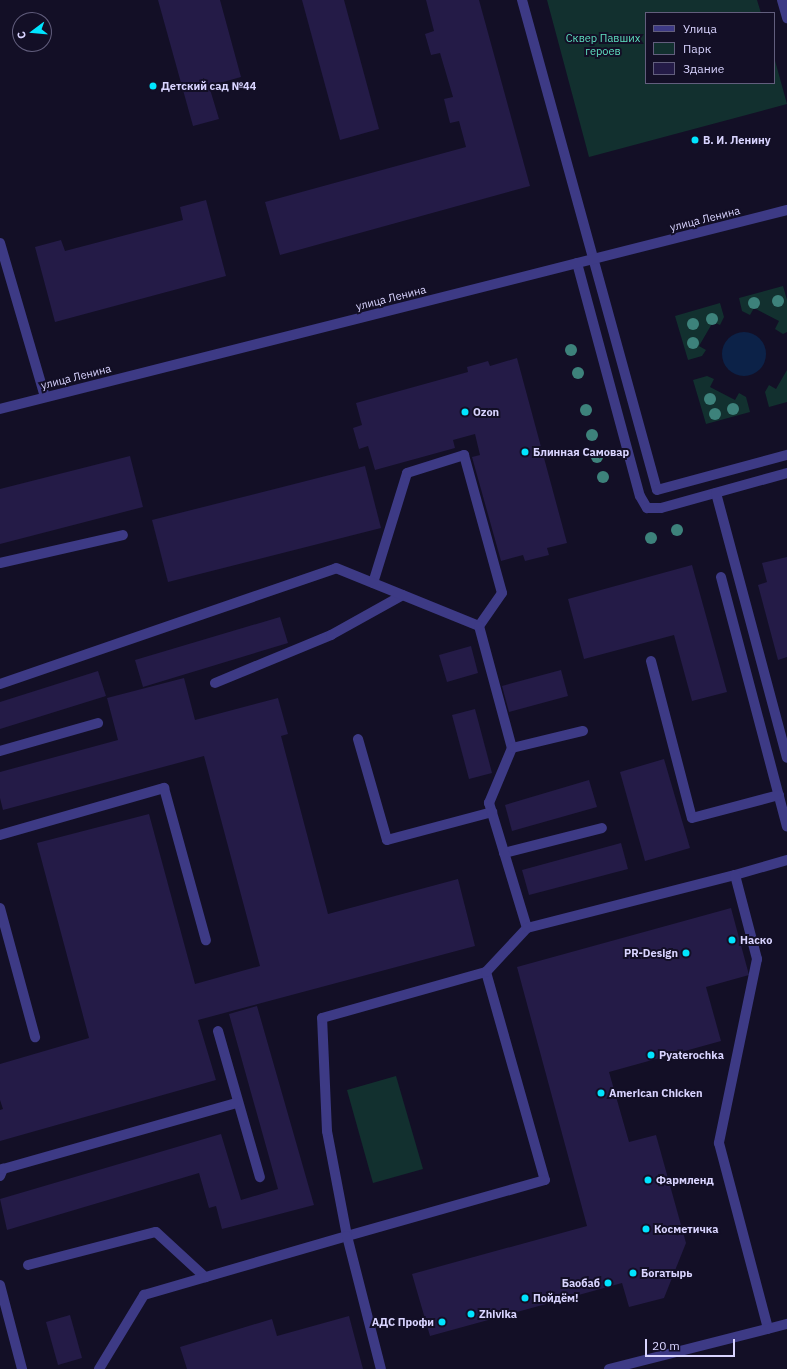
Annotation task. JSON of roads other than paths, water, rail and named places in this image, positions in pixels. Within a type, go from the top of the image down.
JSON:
[{"type":"street","points":[[522,0],[657,490],[787,455]]},
{"type":"street","points":[[782,0],[787,18]]},
{"type":"street","name":"улица Ленина","points":[[0,409],[787,210]]},
{"type":"street","points":[[0,243],[45,398]]},
{"type":"street","points":[[577,263],[640,496],[647,508],[661,508],[787,473]]},
{"type":"street","points":[[373,583],[406,473],[464,455],[502,594],[479,626]]},
{"type":"street","points":[[716,493],[787,758]]},
{"type":"street","points":[[0,563],[123,535]]},
{"type":"street","points":[[0,684],[336,568],[479,626]]},
{"type":"street","points":[[721,577],[787,826]]},
{"type":"street","points":[[215,683],[331,635],[403,595]]},
{"type":"street","points":[[479,626],[512,748],[489,803],[527,928]]},
{"type":"street","points":[[651,661],[692,818],[779,795]]},
{"type":"street","points":[[0,751],[98,723]]},
{"type":"street","points":[[512,748],[582,731]]},
{"type":"street","points":[[358,739],[387,840],[492,812]]},
{"type":"street","points":[[0,835],[164,788],[206,940]]},
{"type":"street","points":[[504,853],[602,828]]},
{"type":"street","points":[[381,1369],[347,1236],[327,1131],[322,1018],[486,972],[527,928],[735,875],[787,860]]},
{"type":"street","points":[[735,875],[757,959],[719,1143],[768,1329]]},
{"type":"street","points":[[0,908],[35,1037]]},
{"type":"street","points":[[99,1369],[144,1295],[545,1180],[486,972]]},
{"type":"street","points":[[218,1031],[237,1103],[260,1177]]},
{"type":"street","points":[[0,1176],[3,1169],[237,1103]]},
{"type":"street","points":[[28,1265],[156,1232],[205,1277]]},
{"type":"street","points":[[0,1286],[22,1369]]},
{"type":"street","points":[[609,1369],[787,1324]]},
{"type":"water","points":[[740,332],[748,332],[760,338],[766,350],[766,358],[760,370],[748,376],[740,376],[728,370],[722,358],[722,350],[728,338]]},
{"type":"place","name":"Детский сад №44","points":[[153,86]]},
{"type":"place","name":"В. И. Ленину","points":[[695,140]]},
{"type":"place","name":"Ozon","points":[[465,412]]},
{"type":"place","name":"Блинная Самовар","points":[[525,452]]},
{"type":"place","name":"Наско","points":[[732,940]]},
{"type":"place","name":"PR-Design","points":[[686,953]]},
{"type":"place","name":"Pyaterochka","points":[[651,1055]]},
{"type":"place","name":"American Chicken","points":[[601,1093]]},
{"type":"place","name":"Фармленд","points":[[648,1180]]},
{"type":"place","name":"Косметичка","points":[[646,1229]]},
{"type":"place","name":"Богатырь","points":[[633,1273]]},
{"type":"place","name":"Баобаб","points":[[608,1283]]},
{"type":"place","name":"Пойдём!","points":[[525,1298]]},
{"type":"place","name":"Zhivika","points":[[471,1314]]},
{"type":"place","name":"АДС Профи","points":[[442,1322]]},
{"type":"park label","name":"Сквер Павших героев","points":[[603,45]]}]
